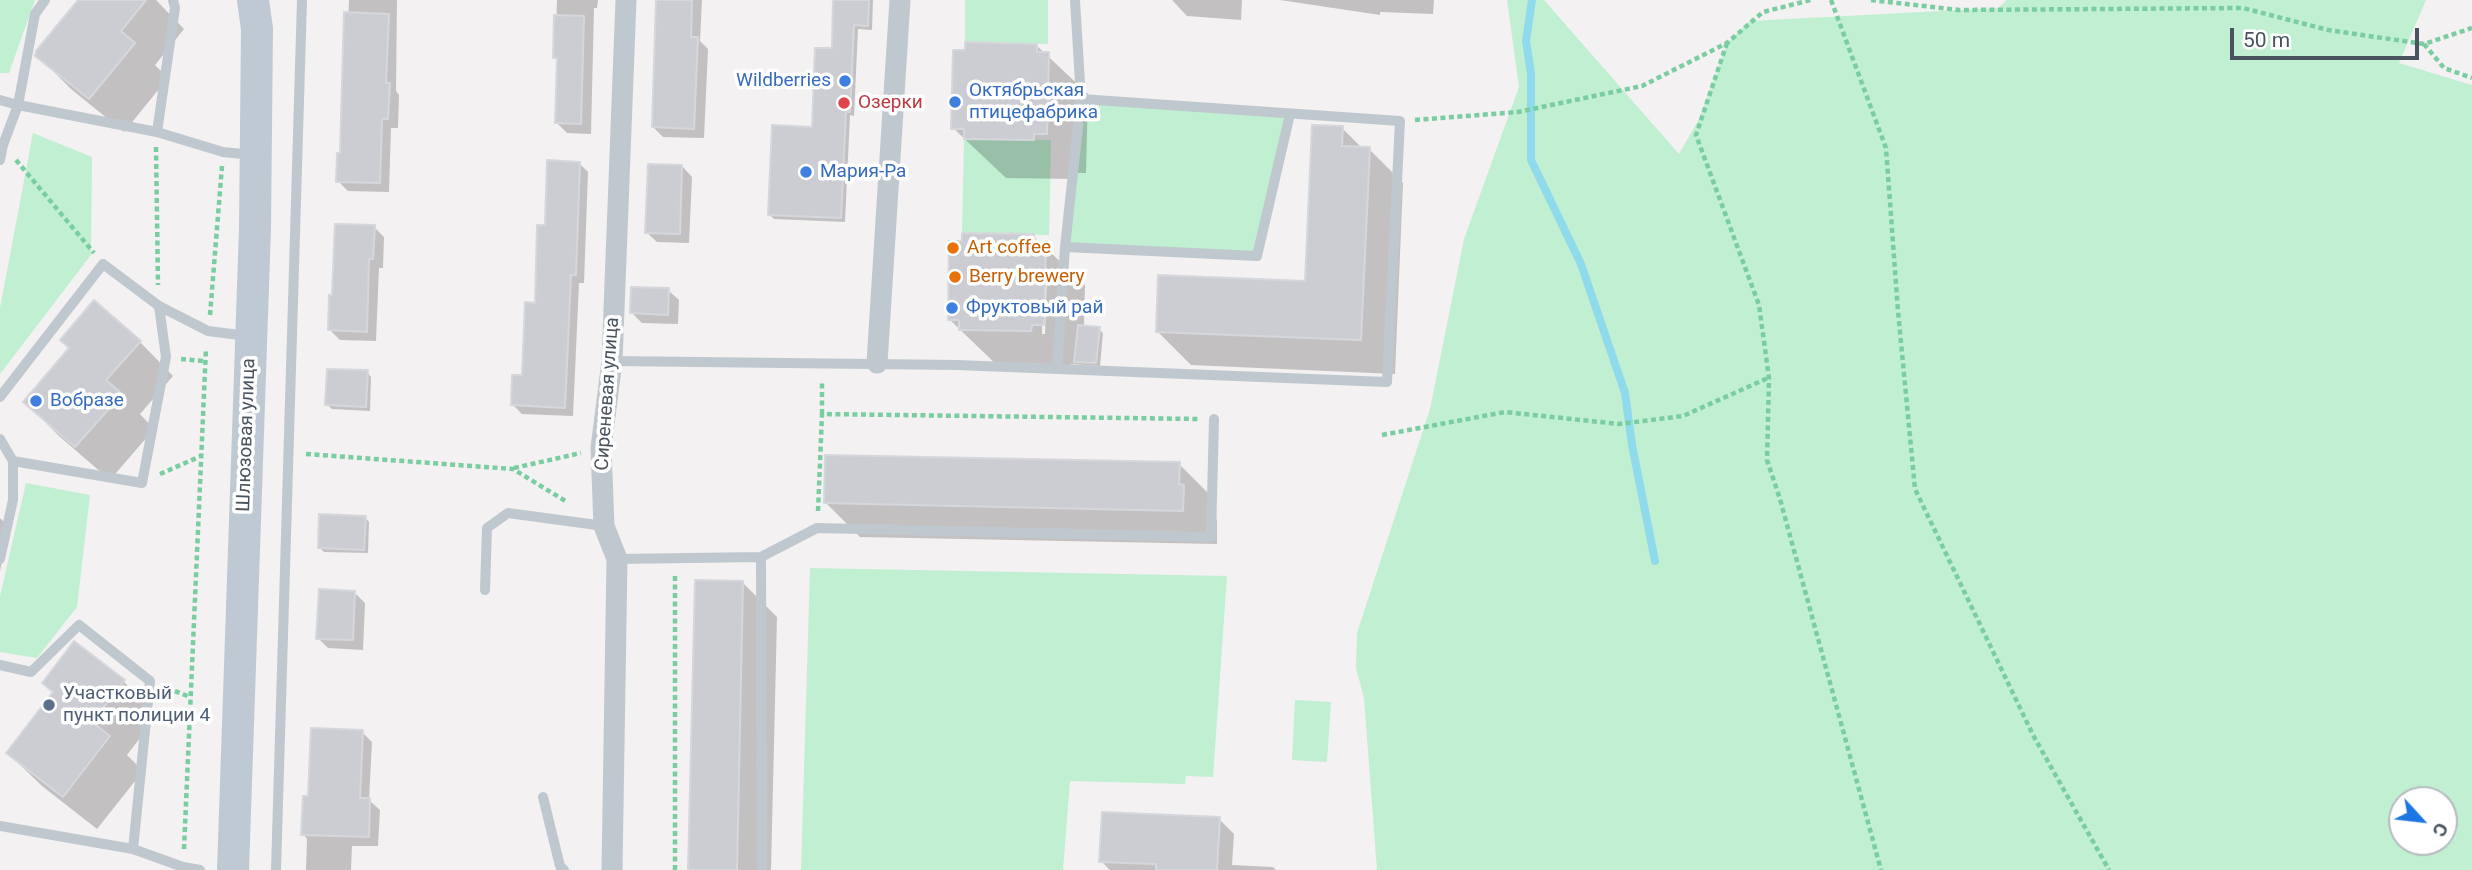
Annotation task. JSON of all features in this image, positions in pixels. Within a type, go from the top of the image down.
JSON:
[{"type":"main road","name":"Шлюзовая улица","points":[[233,870],[256,155],[257,29],[253,0]]},
{"type":"street","name":"Сиреневая улица","points":[[612,870],[617,559],[604,526],[601,448],[612,361],[626,0]]},
{"type":"street","points":[[877,363],[900,0]]},
{"type":"lane","points":[[0,160],[18,105],[35,14],[45,0]]},
{"type":"lane","points":[[157,132],[175,8],[173,0]]},
{"type":"lane","points":[[276,870],[302,0]]},
{"type":"lane","points":[[1058,369],[1065,247],[1081,99],[1075,0]]},
{"type":"lane","points":[[612,361],[877,363],[1387,382],[1400,121],[1081,99]]},
{"type":"lane","points":[[0,100],[157,132],[223,152],[256,155]]},
{"type":"lane","points":[[1065,247],[1257,256],[1290,114]]},
{"type":"lane","points":[[0,397],[103,264],[159,306],[208,331],[250,337]]},
{"type":"lane","points":[[12,461],[142,483],[166,357],[159,306]]},
{"type":"lane","points":[[617,559],[761,557],[817,528],[1211,537],[1214,419]]},
{"type":"lane","points":[[0,439],[12,461],[13,500],[0,559]]},
{"type":"lane","points":[[485,590],[487,528],[509,513],[604,526]]},
{"type":"lane","points":[[761,557],[762,870]]},
{"type":"lane","points":[[0,665],[31,672],[79,625],[150,681],[133,849]]},
{"type":"lane","points":[[543,797],[559,866],[564,870]]},
{"type":"lane","points":[[0,826],[133,849],[183,867],[200,870]]},
{"type":"path","points":[[1400,121],[1518,112],[1642,86],[1727,43],[1763,12],[1811,0]]},
{"type":"path","points":[[1831,0],[1886,148],[1915,489],[2033,735],[2109,870]]},
{"type":"path","points":[[1871,0],[1959,10],[2243,8],[2328,30],[2424,44],[2472,28]]},
{"type":"path","points":[[1727,43],[1696,135],[1759,305],[1769,378],[1767,460],[1881,870]]},
{"type":"path","points":[[2424,44],[2444,68],[2472,78]]},
{"type":"path","points":[[157,132],[155,160],[159,306]]},
{"type":"path","points":[[3,145],[103,264]]},
{"type":"path","points":[[183,867],[204,361],[223,152]]},
{"type":"path","points":[[817,528],[823,364]]},
{"type":"path","points":[[1381,435],[1505,412],[1619,424],[1683,416],[1769,378]]},
{"type":"path","points":[[822,414],[1214,419]]},
{"type":"path","points":[[288,453],[513,468],[601,448]]},
{"type":"path","points":[[142,483],[201,456]]},
{"type":"path","points":[[513,468],[604,526]]},
{"type":"path","points":[[675,870],[676,557]]},
{"type":"path","points":[[150,681],[190,697]]},
{"type":"green space","points":[[0,0],[35,0],[9,73],[0,73]]},
{"type":"green space","points":[[965,0],[1048,0],[1048,44],[965,42]]},
{"type":"green space","points":[[1507,0],[1544,0],[1679,154],[1699,119],[1727,43],[1750,21],[1998,8],[2007,0],[2426,0],[2399,63],[2472,85],[2472,870],[1377,870],[1364,698],[1356,668],[1357,633],[1430,409],[1464,239],[1519,87]]},
{"type":"green space","points":[[1081,99],[1290,114],[1257,256],[1065,247]]},
{"type":"green space","points":[[33,133],[92,157],[91,255],[0,374],[0,308]]},
{"type":"green space","points":[[964,139],[1051,140],[1049,235],[962,233]]},
{"type":"green space","points":[[26,483],[90,495],[77,607],[37,658],[0,652],[0,596]]},
{"type":"green space","points":[[810,568],[1227,576],[1213,777],[1186,776],[1185,784],[1070,781],[1063,870],[801,870]]},
{"type":"green space","points":[[1295,700],[1331,702],[1327,762],[1292,760]]},
{"type":"building","points":[[78,0],[146,0],[121,31],[135,43],[89,99],[35,56],[36,51]]},
{"type":"building","points":[[656,0],[692,0],[691,37],[698,37],[694,129],[652,127]]},
{"type":"building","name":"Мария-Ра","points":[[833,0],[869,0],[868,26],[854,25],[850,112],[846,112],[841,218],[768,215],[772,125],[812,127],[815,48],[832,48]]},
{"type":"building","points":[[344,12],[389,14],[386,83],[390,83],[388,119],[382,119],[380,183],[336,182],[337,153],[340,153]]},
{"type":"building","points":[[554,15],[584,16],[581,124],[555,123],[557,58],[553,58]]},
{"type":"building","points":[[965,42],[1037,44],[1037,52],[1049,52],[1047,134],[1034,134],[1034,140],[964,139],[964,129],[951,129],[953,50],[965,50]]},
{"type":"building","points":[[1312,125],[1343,126],[1342,146],[1370,147],[1361,340],[1156,332],[1158,275],[1305,281]]},
{"type":"building","points":[[547,160],[580,162],[576,275],[571,275],[565,408],[511,405],[512,375],[522,375],[525,302],[535,303],[537,225],[545,225]]},
{"type":"building","points":[[648,164],[682,165],[680,234],[645,233]]},
{"type":"building","points":[[335,224],[375,225],[373,259],[369,259],[367,332],[328,330]]},
{"type":"building","points":[[962,233],[1034,234],[1034,243],[1046,243],[1044,325],[1032,325],[1031,331],[959,330],[959,320],[948,320],[949,241],[962,241]]},
{"type":"building","points":[[631,287],[669,288],[668,315],[630,313]]},
{"type":"building","points":[[94,300],[141,341],[106,380],[122,394],[75,447],[23,402],[69,348],[60,340]]},
{"type":"building","points":[[1078,325],[1100,327],[1096,363],[1074,362]]},
{"type":"building","points":[[327,369],[368,370],[366,407],[325,405]]},
{"type":"building","points":[[825,455],[1180,462],[1179,484],[1184,485],[1183,511],[824,503]]},
{"type":"building","points":[[319,514],[366,516],[364,550],[318,548]]},
{"type":"building","points":[[695,580],[743,581],[737,870],[688,870]]},
{"type":"building","points":[[319,589],[355,591],[353,640],[316,639]]},
{"type":"building","points":[[74,641],[125,680],[92,722],[110,736],[63,797],[6,753],[53,692],[42,683]]},
{"type":"building","points":[[311,728],[363,730],[360,798],[370,798],[369,837],[301,835],[303,796],[308,796]]},
{"type":"building","points":[[1102,812],[1220,817],[1217,870],[1156,870],[1156,864],[1099,862]]},
{"type":"waterway","points":[[1532,0],[1526,41],[1531,74],[1531,160],[1581,264],[1625,393],[1632,445],[1655,561]]},
{"type":"place","name":"Wildberries","points":[[845,81]]},
{"type":"place","name":"Октябрьская птицефабрика","points":[[955,102]]},
{"type":"place","name":"Озерки","points":[[844,103]]},
{"type":"place","name":"Мария-Ра","points":[[806,172]]},
{"type":"place","name":"Art coffee","points":[[953,248]]},
{"type":"place","name":"Berry brewery","points":[[955,277]]},
{"type":"place","name":"Фруктовый рай","points":[[952,308]]},
{"type":"place","name":"Вобразе","points":[[36,401]]},
{"type":"place","name":"Участковый пункт полиции 4","points":[[49,705]]}]
